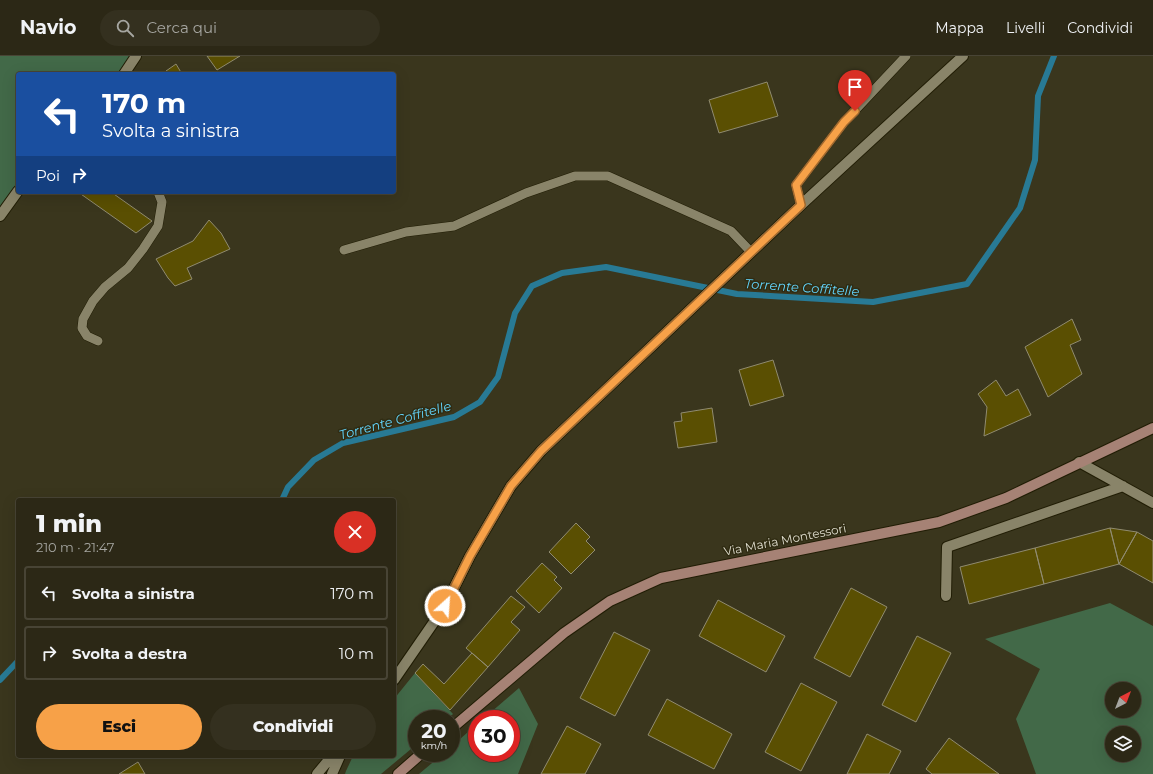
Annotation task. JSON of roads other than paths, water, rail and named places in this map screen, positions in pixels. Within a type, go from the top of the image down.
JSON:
[{"type":"street","points":[[125,72],[136,56]]},
{"type":"street","points":[[396,677],[445,606],[470,556],[511,486],[541,451],[694,305],[963,56]]},
{"type":"street","points":[[0,216],[16,194]]},
{"type":"street","name":"Via Maria Montessori","points":[[460,721],[564,633],[610,601],[661,578],[939,522],[1006,498],[1153,428]]},
{"type":"street","points":[[1079,462],[1153,503]]},
{"type":"street","points":[[946,596],[947,547],[1123,486]]},
{"type":"street","points":[[317,774],[330,758]]},
{"type":"street","points":[[333,773],[339,758]]},
{"type":"street","points":[[398,774],[412,762]]},
{"type":"lane","points":[[801,205],[796,185],[844,122],[906,56]]},
{"type":"lane","points":[[344,250],[406,232],[454,226],[526,193],[575,176],[608,176],[731,231],[751,252]]},
{"type":"lane","points":[[98,341],[87,336],[82,328],[83,319],[93,301],[105,287],[128,268],[158,226],[162,202],[159,194]]},
{"type":"waterway","name":"Torrente Coffitelle","points":[[283,498],[288,487],[314,460],[343,443],[454,417],[480,402],[498,377],[515,313],[532,286],[562,273],[606,267],[737,294],[873,302],[967,284],[1020,208],[1035,160],[1038,96],[1054,56]]},
{"type":"waterway","name":"Torrente Coffitelle","points":[[0,680],[16,663]]}]
